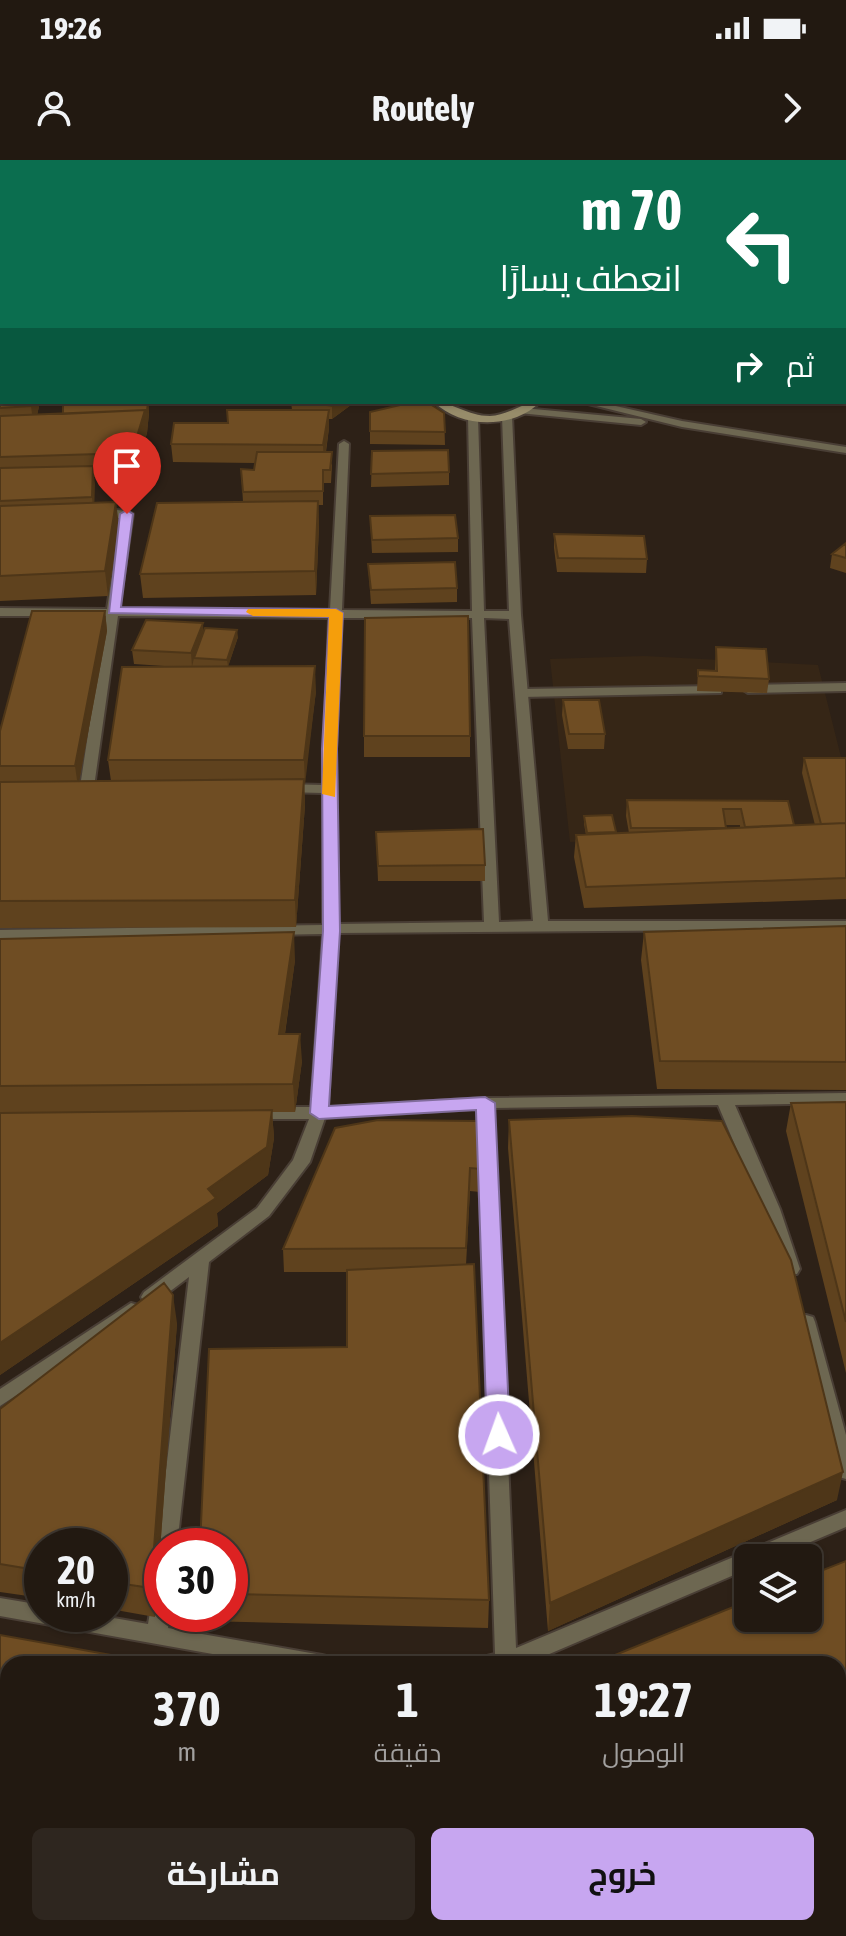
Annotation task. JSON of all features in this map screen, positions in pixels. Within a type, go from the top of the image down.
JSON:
[{"type":"street","points":[[442,404],[458,414],[473,417],[507,416],[532,404]]},
{"type":"street","points":[[594,404],[682,424],[846,450]]},
{"type":"street","points":[[523,411],[682,424]]},
{"type":"street","points":[[507,416],[515,615],[541,926]]},
{"type":"street","points":[[473,417],[492,926]]},
{"type":"street","points":[[0,1399],[200,1262],[263,1212],[301,1162],[319,1113],[331,931],[330,789],[344,444]]},
{"type":"street","points":[[79,516],[127,514],[87,787]]},
{"type":"street","points":[[0,612],[515,615]]},
{"type":"street","points":[[522,693],[846,687]]},
{"type":"street","points":[[269,788],[330,789]]},
{"type":"street","points":[[0,935],[492,926],[846,925]]},
{"type":"street","points":[[239,1113],[319,1113],[485,1103],[846,1098]]},
{"type":"street","points":[[724,1099],[771,1209],[846,1471]]},
{"type":"street","points":[[485,1103],[501,1656]]},
{"type":"street","points":[[169,1528],[200,1262]]},
{"type":"street","points":[[785,1544],[846,1518]]},
{"type":"street","points":[[518,1656],[734,1566]]},
{"type":"street","points":[[0,1607],[276,1656]]},
{"type":"shaded area","points":[[644,656],[818,665],[841,757],[846,758],[846,836],[570,842],[550,659]]},
{"type":"building","points":[[0,404],[32,404],[31,406],[0,408]]},
{"type":"building","points":[[63,404],[148,404],[146,420],[145,410],[63,414]]},
{"type":"building","points":[[404,404],[430,404],[444,413],[445,432],[370,431],[370,412]]},
{"type":"building","points":[[145,410],[132,453],[0,457],[0,416]]},
{"type":"building","points":[[227,410],[329,410],[323,445],[171,444],[174,423],[228,423]]},
{"type":"building","points":[[448,450],[449,472],[371,474],[372,451]]},
{"type":"building","points":[[257,452],[332,452],[330,470],[323,470],[323,491],[243,492],[241,469],[254,470]]},
{"type":"building","points":[[93,466],[92,497],[0,501],[0,468]]},
{"type":"building","points":[[318,501],[315,571],[140,574],[157,503]]},
{"type":"building","points":[[116,502],[105,571],[0,576],[0,506]]},
{"type":"building","points":[[455,515],[458,538],[372,540],[370,516]]},
{"type":"building","points":[[554,534],[644,536],[647,559],[558,558]]},
{"type":"building","points":[[846,543],[846,558],[832,554]]},
{"type":"building","points":[[455,562],[457,588],[371,590],[368,564]]},
{"type":"building","points":[[32,611],[105,611],[75,766],[0,766],[0,731]]},
{"type":"building","points":[[468,616],[470,736],[364,736],[365,618]]},
{"type":"building","points":[[146,620],[203,623],[191,653],[132,650]]},
{"type":"building","points":[[205,628],[237,630],[227,660],[194,658]]},
{"type":"building","points":[[716,647],[766,649],[769,679],[698,676],[698,670],[717,671]]},
{"type":"building","points":[[315,666],[304,760],[108,760],[122,667]]},
{"type":"building","points":[[563,700],[599,700],[605,734],[569,734]]},
{"type":"building","points":[[804,758],[846,758],[846,823],[821,824]]},
{"type":"building","points":[[304,779],[295,900],[0,901],[0,782]]},
{"type":"building","points":[[627,800],[788,801],[794,825],[745,827],[741,809],[723,809],[726,828],[631,828]]},
{"type":"building","points":[[612,815],[616,832],[587,833],[584,816]]},
{"type":"building","points":[[846,823],[846,878],[586,887],[576,835]]},
{"type":"building","points":[[483,829],[485,865],[378,866],[376,832]]},
{"type":"building","points":[[846,926],[846,1062],[660,1061],[644,932]]},
{"type":"building","points":[[294,932],[279,1034],[300,1034],[293,1084],[0,1086],[0,939]]},
{"type":"building","points":[[846,1102],[846,1322],[791,1103]]},
{"type":"building","points":[[272,1110],[267,1147],[208,1189],[216,1198],[0,1343],[0,1113]]},
{"type":"building","points":[[632,1116],[722,1121],[791,1260],[843,1472],[550,1603],[509,1120]]},
{"type":"building","points":[[378,1120],[477,1121],[481,1169],[470,1168],[466,1248],[283,1249],[335,1128]]},
{"type":"building","points":[[474,1264],[489,1600],[248,1594],[248,1528],[201,1528],[209,1349],[347,1347],[347,1270]]},
{"type":"building","points":[[164,1283],[173,1295],[156,1528],[144,1528],[144,1587],[128,1585],[128,1528],[24,1528],[24,1568],[0,1564],[0,1409]]},
{"type":"building","points":[[846,1561],[846,1656],[613,1656],[734,1607],[734,1632],[822,1632],[822,1570]]},
{"type":"building","points":[[0,1635],[117,1656],[0,1656]]},
{"type":"slow traffic","points":[[253,612],[336,613],[329,749],[330,794]]},
{"type":"route","points":[[127,514],[114,611],[336,613],[329,749],[331,931],[319,1113],[485,1103],[499,1435]]}]
